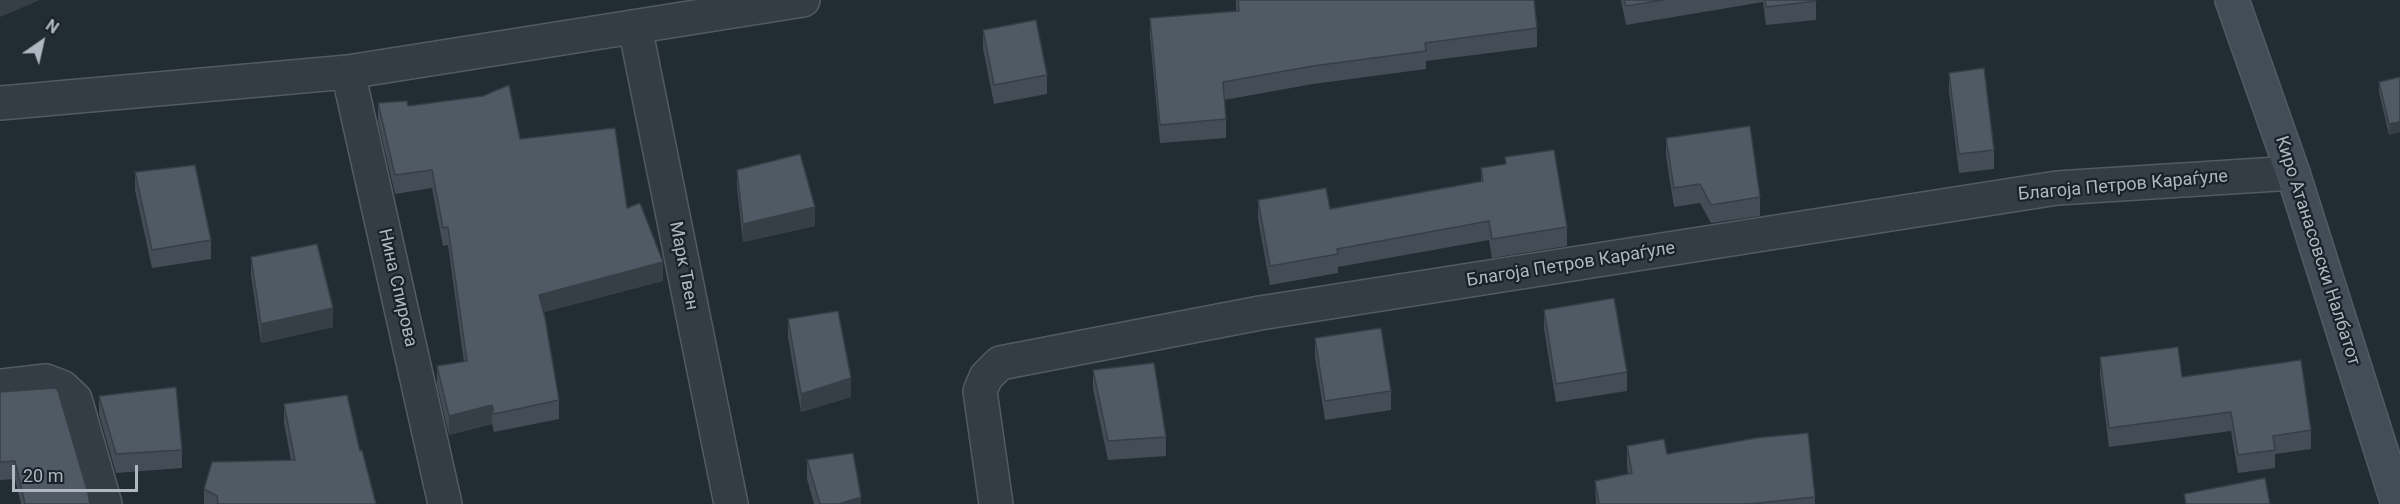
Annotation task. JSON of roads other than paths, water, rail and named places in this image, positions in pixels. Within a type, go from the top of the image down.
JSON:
[{"type":"street","points":[[0,103],[348,72],[803,0]]},
{"type":"street","name":"Киро Атанасовски Налбатот","points":[[2232,0],[2293,173],[2398,504]]},
{"type":"street","name":"Марк Твен","points":[[635,27],[731,504]]},
{"type":"street","name":"Нина Спирова","points":[[348,72],[445,504]]},
{"type":"street","name":"Благоја Петров Караѓуле","points":[[996,504],[980,391],[987,377],[1000,363],[1272,312],[2057,188],[2293,173]]},
{"type":"street","points":[[0,386],[46,381],[62,387],[75,399],[105,504]]}]
